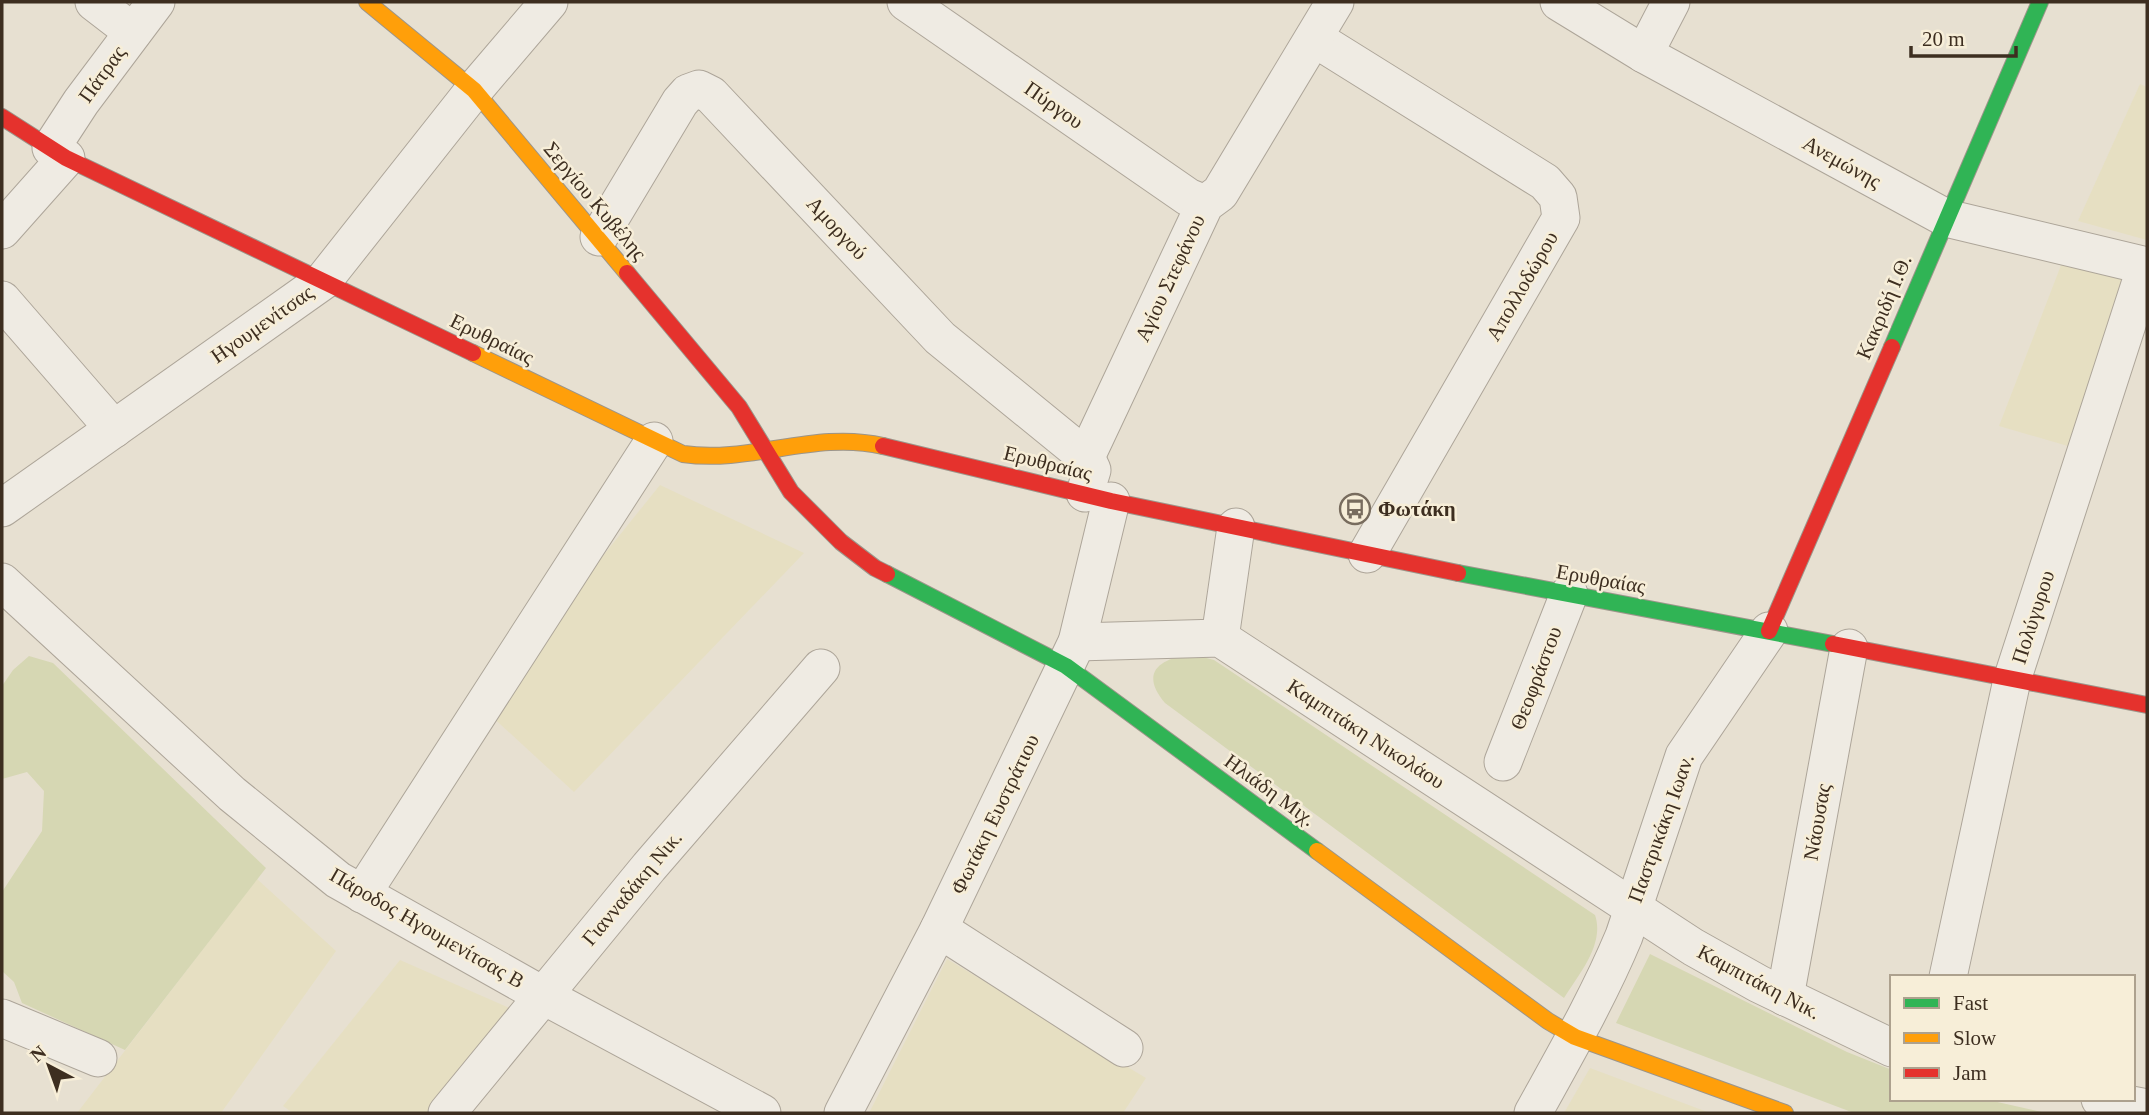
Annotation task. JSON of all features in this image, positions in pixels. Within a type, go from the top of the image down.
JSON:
[{"type":"street","points":[[94,2],[133,32]]},
{"type":"street","name":"Πάτρας","points":[[2,230],[58,153],[80,102],[156,2]]},
{"type":"street","name":"Σεργίου Κυβέλης","points":[[367,2],[474,90],[739,407],[765,450]]},
{"type":"street","name":"Ηγουμενίτσας","points":[[2,508],[323,281],[474,90],[549,2]]},
{"type":"street","name":"Πύργου","points":[[906,2],[1188,197],[1205,204]]},
{"type":"street","name":"Αγίου Στεφάνου","points":[[1094,483],[1205,204],[1220,193],[1335,2]]},
{"type":"street","name":"Ανεμώνης","points":[[1559,2],[1644,54],[1946,218],[2147,266]]},
{"type":"street","points":[[1644,54],[1671,2]]},
{"type":"street","name":"Κακριδή Ι.Θ.","points":[[1769,631],[2040,2]]},
{"type":"street","name":"Απολλοδώρου","points":[[1314,38],[1545,182],[1558,197],[1561,218],[1367,554]]},
{"type":"street","name":"Αμοργού","points":[[599,237],[680,102],[688,93],[699,89],[711,95],[940,338],[1094,483]]},
{"type":"street","name":"Ερυθραίας","points":[[2,117],[58,153],[683,454],[726,458],[817,442],[849,440],[872,443],[1094,483],[1236,527],[1367,554],[2147,705]]},
{"type":"street","name":"Πολύγυρου","points":[[1948,975],[2012,680],[2147,266]]},
{"type":"street","points":[[2,300],[114,429]]},
{"type":"street","points":[[362,894],[654,441]]},
{"type":"street","name":"Ηλιάδη Μιχ.","points":[[765,450],[791,492],[841,542],[875,568],[1072,654],[1548,1021],[1575,1037],[1785,1113]]},
{"type":"street","name":"Φωτάκη Ευστράτιου","points":[[843,1113],[939,929],[1072,654],[1094,483]]},
{"type":"street","points":[[1072,654],[1220,638],[1236,527]]},
{"type":"street","name":"Πάροδος Ηγουμενίτσας Β","points":[[2,582],[232,793],[338,880],[544,996],[762,1113]]},
{"type":"street","name":"Θεοφράστου","points":[[1503,762],[1569,594]]},
{"type":"street","name":"Παστρικάκη Ιωαν.","points":[[1533,1113],[1575,1037],[1624,936],[1684,756],[1769,631]]},
{"type":"street","name":"Καμπιτάκη Νικολάου","points":[[1220,638],[1632,908]]},
{"type":"street","name":"Νάουσας","points":[[1785,997],[1849,648]]},
{"type":"street","name":"Γιανναδάκη Νικ.","points":[[447,1113],[700,807],[821,667]]},
{"type":"street","name":"Καμπιτάκη Νικ.","points":[[1632,908],[1693,947],[1785,997],[1890,1047]]},
{"type":"street","points":[[939,929],[1124,1048]]},
{"type":"street","points":[[2,1018],[98,1058]]},
{"type":"street","points":[[2115,1101],[2146,1105]]},
{"type":"shaded area","points":[[2140,84],[2147,87],[2147,240],[2078,221]]},
{"type":"shaded area","points":[[2063,260],[2132,280],[2078,449],[1999,426]]},
{"type":"shaded area","points":[[660,485],[804,553],[574,792],[488,713],[594,567]]},
{"type":"shaded area","points":[[257,879],[336,951],[221,1113],[77,1113]]},
{"type":"shaded area","points":[[947,959],[1146,1078],[1123,1113],[869,1113]]},
{"type":"shaded area","points":[[400,960],[514,1010],[432,1113],[293,1113],[283,1106]]},
{"type":"shaded area","points":[[1590,1068],[1710,1113],[1564,1113]]},
{"type":"green space","points":[[1191,654],[1214,660],[1595,915],[1597,926],[1594,948],[1564,998],[1165,703],[1154,683],[1157,669],[1170,659]]},
{"type":"green space","points":[[29,656],[53,663],[266,868],[125,1050],[22,1003],[14,982],[2,971],[2,892],[42,831],[44,791],[27,772],[2,779],[2,686],[13,670]]},
{"type":"green space","points":[[1650,954],[1847,1052],[1890,1069],[1890,1101],[1993,1101],[2046,1113],[1854,1113],[1616,1023]]},
{"type":"traffic: fast","points":[[1892,347],[2040,2]]},
{"type":"traffic: fast","points":[[1458,573],[1833,644]]},
{"type":"traffic: fast","points":[[887,574],[1066,666],[1317,851]]},
{"type":"traffic: slow","points":[[367,2],[474,90],[627,273]]},
{"type":"traffic: slow","points":[[473,353],[683,454],[733,455],[833,442],[883,446]]},
{"type":"traffic: slow","points":[[1317,851],[1548,1021],[1575,1037],[1785,1113]]},
{"type":"traffic: jam","points":[[2,117],[66,158],[473,353]]},
{"type":"traffic: jam","points":[[627,273],[739,407],[791,492],[841,542],[887,574]]},
{"type":"traffic: jam","points":[[1769,631],[1892,347]]},
{"type":"traffic: jam","points":[[883,446],[1111,501],[1458,573]]},
{"type":"traffic: jam","points":[[1833,644],[2147,705]]},
{"type":"place","name":"Φωτάκη","points":[[1355,509]]}]
